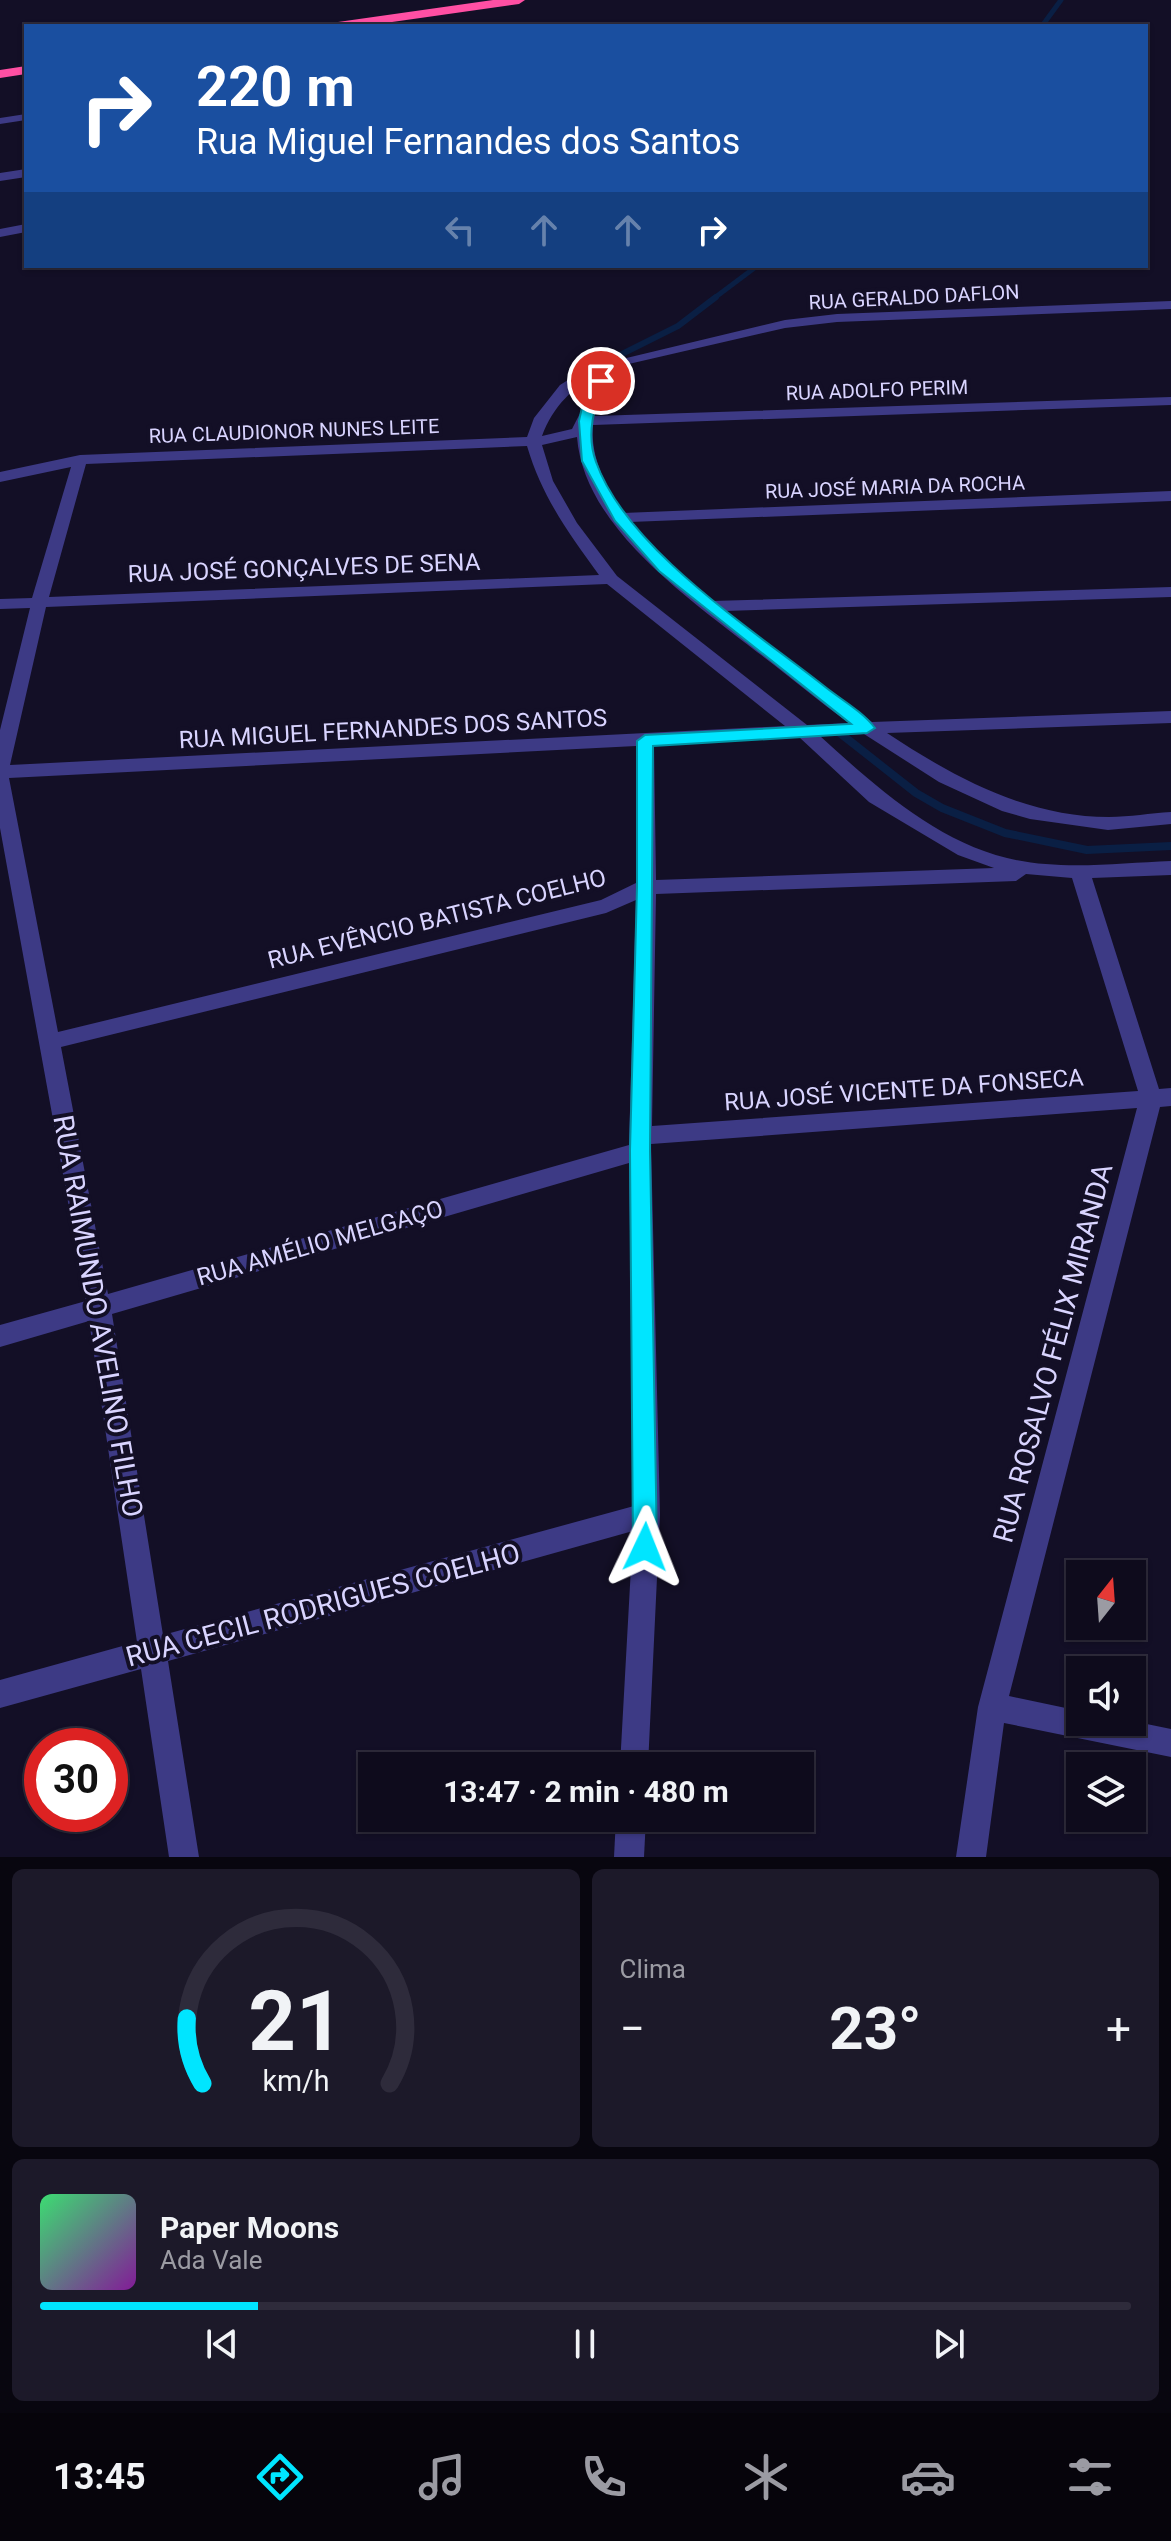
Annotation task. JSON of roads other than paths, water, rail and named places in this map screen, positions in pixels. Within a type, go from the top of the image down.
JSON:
[{"type":"highway","points":[[352,24],[519,0]]},
{"type":"highway","points":[[0,74],[24,70]]},
{"type":"street","points":[[0,121],[24,117]]},
{"type":"street","points":[[0,177],[24,173]]},
{"type":"street","points":[[0,233],[24,228]]},
{"type":"street","name":"RUA GERALDO DAFLON","points":[[533,441],[541,418],[565,388],[594,370],[785,324],[837,318],[1171,305]]},
{"type":"street","points":[[615,363],[590,398],[585,421],[588,461],[620,518],[665,568],[711,606],[867,728],[970,790],[1012,807],[1100,823],[1171,818]]},
{"type":"street","name":"RUA ADOLFO PERIM","points":[[585,421],[1171,401]]},
{"type":"street","name":"RUA CLAUDIONOR NUNES LEITE","points":[[0,477],[80,460],[533,441],[567,436],[577,432],[585,421]]},
{"type":"street","points":[[533,441],[545,481],[570,524],[611,579],[803,731],[876,798],[965,850],[1006,865],[1080,872],[1171,868]]},
{"type":"street","points":[[0,772],[39,603],[80,460]]},
{"type":"street","name":"RUA JOSÉ MARIA DA ROCHA","points":[[620,518],[1171,496]]},
{"type":"street","name":"RUA JOSÉ GONÇALVES DE SENA","points":[[0,604],[611,579]]},
{"type":"street","points":[[711,606],[1171,592]]},
{"type":"street","name":"RUA MIGUEL FERNANDES DOS SANTOS","points":[[0,772],[803,731],[1171,717]]},
{"type":"street","points":[[635,1752],[647,1515],[640,1144],[646,887],[645,741]]},
{"type":"street","name":"RUA RAIMUNDO AVELINO FILHO","points":[[0,772],[99,1308],[184,1857]]},
{"type":"street","points":[[1080,872],[1161,1097]]},
{"type":"street","name":"RUA EVÊNCIO BATISTA COELHO","points":[[50,1042],[606,906],[646,887],[1080,872]]},
{"type":"street","name":"RUA JOSÉ VICENTE DA FONSECA","points":[[640,1144],[1161,1097]]},
{"type":"street","name":"RUA ROSALVO FÉLIX MIRANDA","points":[[971,1857],[992,1707],[1161,1097]]},
{"type":"street","name":"RUA AMÉLIO MELGAÇO","points":[[0,1336],[640,1144]]},
{"type":"street","name":"RUA CECIL RODRIGUES COELHO","points":[[0,1694],[647,1515]]},
{"type":"street","points":[[992,1707],[1171,1743]]},
{"type":"street","points":[[629,1857],[630,1832]]},
{"type":"waterway","points":[[1043,24],[1061,0]]},
{"type":"waterway","points":[[713,299],[754,268]]},
{"type":"waterway","points":[[618,356],[678,326],[716,297]]},
{"type":"waterway","points":[[836,730],[916,793],[942,808],[1005,833],[1087,850],[1171,846]]}]
